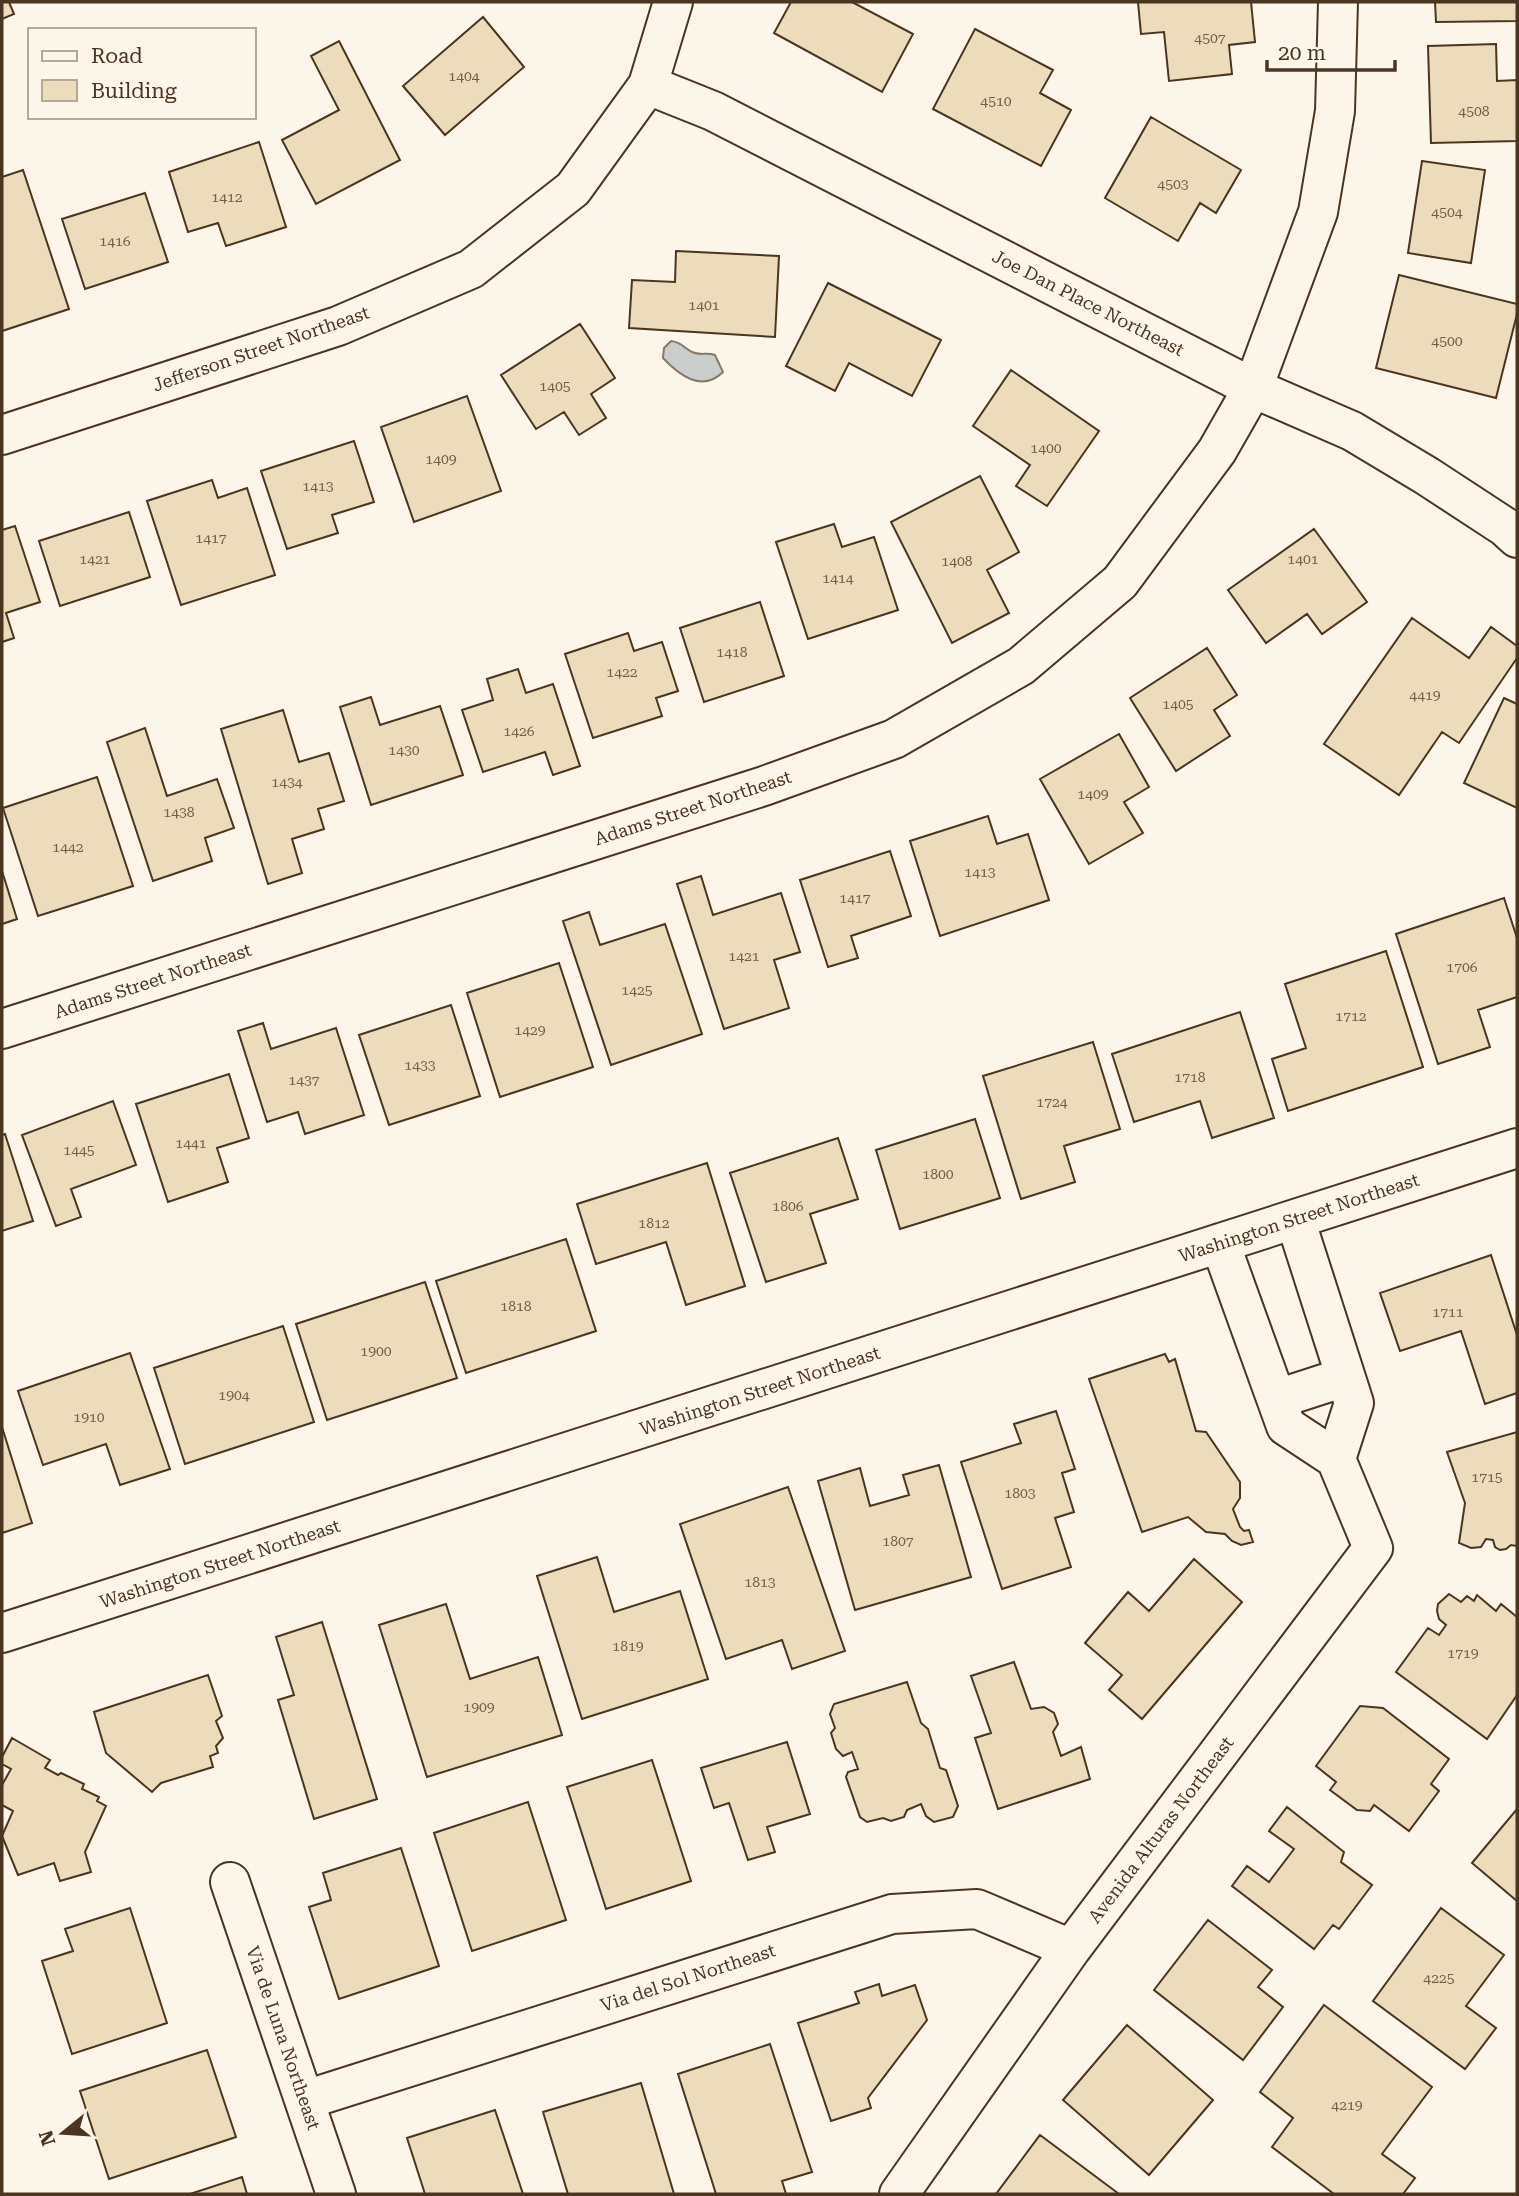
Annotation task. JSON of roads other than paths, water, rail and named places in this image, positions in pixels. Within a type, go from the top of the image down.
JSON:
[{"type":"street","name":"Jefferson Street Northeast","points":[[2,435],[338,326],[471,269],[573,189],[648,85],[673,2]]},
{"type":"street","name":"Adams Street Northeast","points":[[2,1029],[764,786],[894,739],[1021,666],[1120,582],[1217,451],[1253,388],[1318,212],[1335,111],[1338,2]]},
{"type":"street","name":"Joe Dan Place Northeast","points":[[648,85],[713,111],[1253,388],[1352,431],[1513,523]]},
{"type":"street","name":"Washington Street Northeast","points":[[2,1633],[1517,1148]]},
{"type":"street","points":[[1220,1243],[1286,1426],[1336,1459],[1354,1403],[1295,1219]]},
{"type":"street","points":[[1277,1399],[1345,1377]]},
{"type":"street","name":"Avenida Alturas Northeast","points":[[899,2194],[1072,1949],[1373,1548],[1336,1459]]},
{"type":"street","name":"Via de Luna Northeast","points":[[230,1882],[336,2194]]},
{"type":"street","name":"Via del Sol Northeast","points":[[305,2099],[892,1914],[977,1909],[1072,1949]]}]
